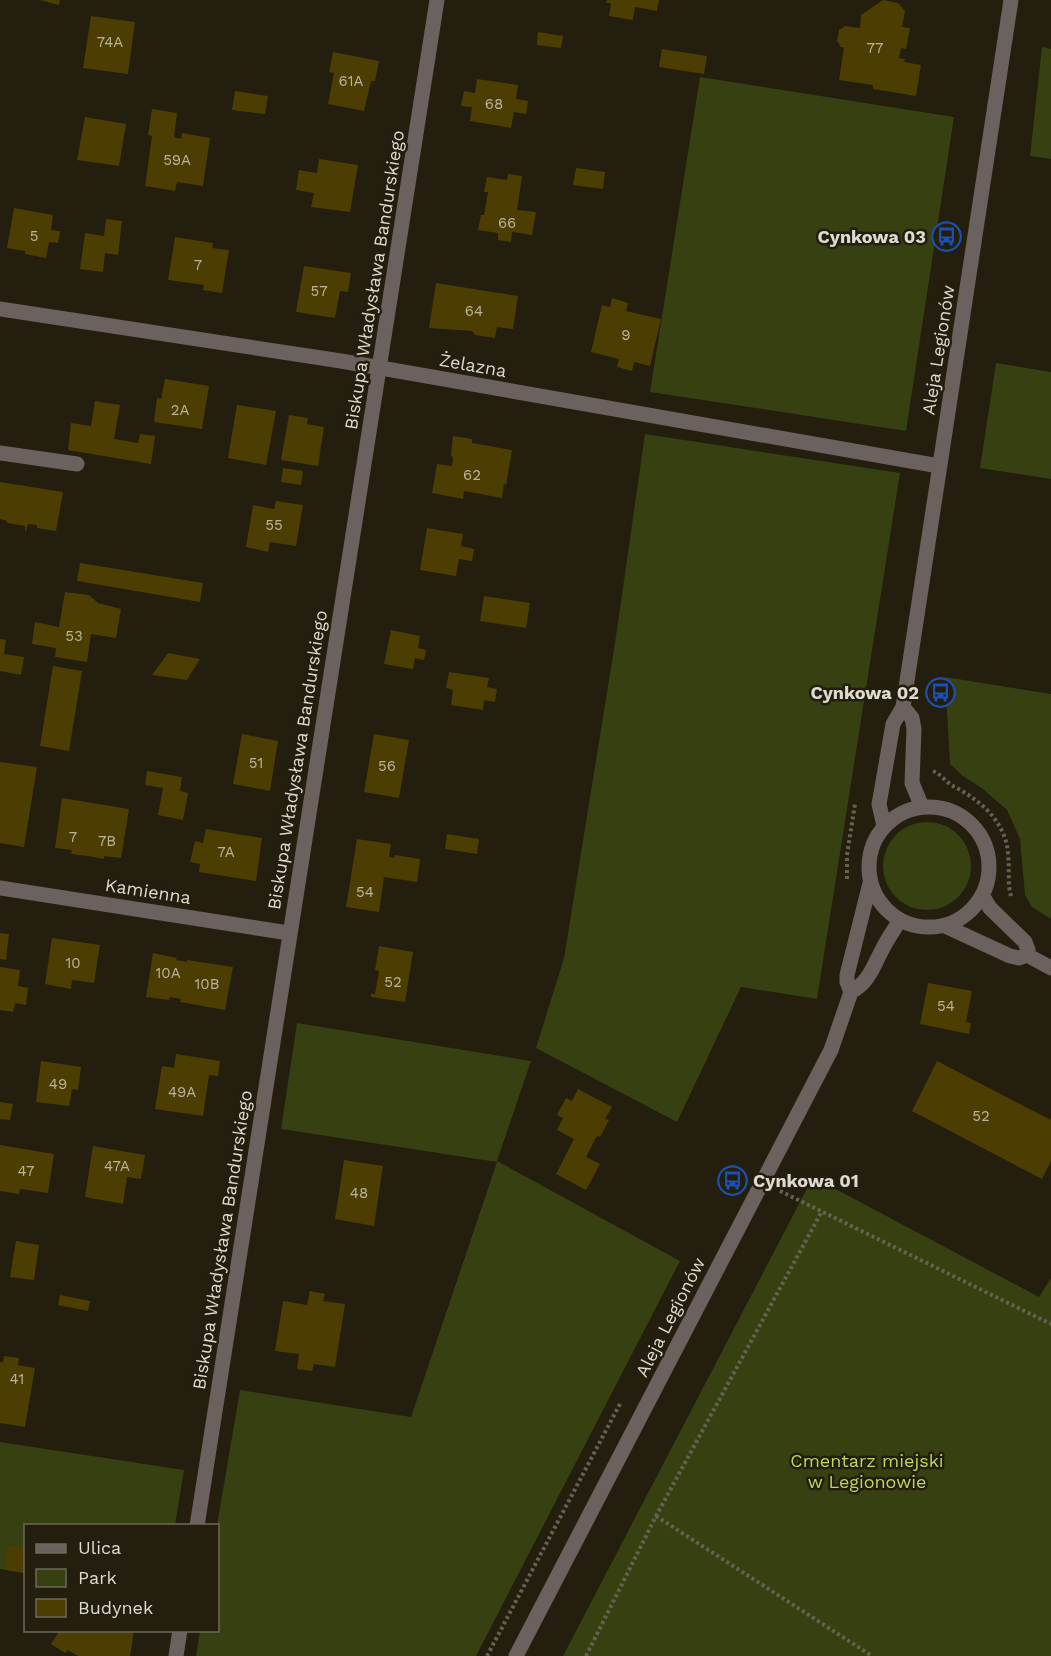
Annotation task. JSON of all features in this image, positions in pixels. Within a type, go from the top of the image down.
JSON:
[{"type":"street","name":"Biskupa Władysława Bandurskiego","points":[[196,1524],[437,0]]},
{"type":"street","name":"Aleja Legionów","points":[[884,826],[879,804],[893,724],[903,707],[1011,0]]},
{"type":"street","name":"Żelazna","points":[[0,309],[380,369],[939,466]]},
{"type":"street","points":[[0,453],[76,464]]},
{"type":"street","points":[[903,707],[912,718],[914,729],[912,783],[922,807]]},
{"type":"street","points":[[932,806],[955,812],[968,821],[979,833],[986,847],[989,862],[988,878],[982,895],[968,913],[945,926],[931,928],[900,920],[882,906],[870,884],[868,868],[869,854],[874,839],[884,826],[895,816],[909,809],[922,807],[932,806]]},
{"type":"street","name":"Aleja Legionów","points":[[516,1656],[831,1050],[850,992],[847,975],[870,884]]},
{"type":"street","name":"Kamienna","points":[[0,888],[289,933]]},
{"type":"street","points":[[982,895],[990,908],[1025,942],[1027,955]]},
{"type":"street","points":[[850,992],[860,987],[872,973],[883,948],[900,920]]},
{"type":"street","points":[[945,926],[1010,956],[1019,958],[1027,955],[1051,968]]},
{"type":"street","points":[[176,1656],[180,1632]]},
{"type":"path","points":[[927,770],[939,773],[943,780],[968,794],[986,808],[994,818],[1004,836],[1008,851],[1012,902]]},
{"type":"path","points":[[848,886],[847,855],[857,794]]},
{"type":"path","points":[[780,1191],[1051,1324]]},
{"type":"path","points":[[586,1656],[656,1516],[822,1211]]},
{"type":"path","points":[[487,1656],[624,1394]]},
{"type":"path","points":[[656,1516],[872,1656]]},
{"type":"green space","points":[[1042,47],[1051,49],[1051,159],[1030,156]]},
{"type":"green space","points":[[700,77],[954,117],[906,431],[650,392]]},
{"type":"green space","points":[[996,363],[1051,372],[1051,479],[980,468]]},
{"type":"green space","points":[[645,434],[900,473],[817,999],[741,987],[677,1122],[536,1048],[564,958],[615,643]]},
{"type":"green space","points":[[945,677],[1051,694],[1051,919],[1032,907],[1025,895],[1020,839],[1007,810],[950,764]]},
{"type":"green space","points":[[927,822],[944,826],[958,835],[967,849],[971,866],[967,883],[958,897],[944,906],[927,910],[910,906],[896,897],[887,883],[883,866],[887,849],[896,835],[910,826]]},
{"type":"green space","points":[[297,1023],[531,1061],[497,1161],[680,1261],[476,1656],[196,1656],[200,1632],[219,1632],[219,1524],[217,1524],[240,1390],[411,1417],[497,1162],[281,1129]]},
{"type":"green space","name":"Cmentarz miejski w Legionowie","points":[[813,1177],[1039,1297],[1051,1278],[1051,1656],[563,1656]]},
{"type":"green space","points":[[0,1442],[184,1470],[175,1524],[24,1524],[24,1573],[0,1569]]},
{"type":"building","points":[[40,0],[60,0],[59,5]]},
{"type":"building","points":[[607,0],[659,0],[657,11],[635,7],[633,20],[609,16],[611,3],[606,3]]},
{"type":"building","points":[[883,0],[898,3],[905,11],[902,27],[910,28],[906,49],[901,48],[899,58],[905,59],[904,62],[921,65],[916,96],[873,89],[873,85],[839,80],[844,47],[841,47],[837,41],[839,30],[845,26],[860,28],[861,15]]},
{"type":"building","points":[[91,16],[135,22],[128,74],[83,68]]},
{"type":"building","points":[[538,32],[563,36],[561,48],[537,45]]},
{"type":"building","points":[[662,49],[707,56],[704,74],[659,67]]},
{"type":"building","points":[[333,52],[379,61],[375,81],[371,81],[364,111],[328,104],[334,73],[329,72]]},
{"type":"building","points":[[477,79],[518,85],[516,99],[528,101],[526,114],[514,112],[511,128],[470,121],[472,107],[461,106],[464,91],[475,93]]},
{"type":"building","points":[[235,91],[268,96],[265,114],[232,110]]},
{"type":"building","points":[[152,109],[177,113],[174,137],[181,139],[182,133],[210,138],[203,186],[177,182],[175,191],[145,186],[152,136],[148,135]]},
{"type":"building","points":[[85,117],[126,124],[119,166],[77,160]]},
{"type":"building","points":[[319,159],[358,165],[350,212],[311,207],[314,193],[296,190],[299,170],[317,173]]},
{"type":"building","points":[[576,168],[605,172],[603,189],[573,185]]},
{"type":"building","points":[[508,174],[522,176],[517,210],[536,212],[532,235],[512,232],[511,242],[498,240],[498,233],[478,230],[481,215],[484,215],[488,192],[484,192],[487,177],[507,180]]},
{"type":"building","points":[[14,208],[53,215],[51,230],[60,231],[58,243],[49,242],[46,258],[7,248]]},
{"type":"building","points":[[106,219],[122,221],[118,255],[105,253],[103,272],[80,269],[85,233],[104,236]]},
{"type":"building","points":[[175,237],[213,243],[212,248],[229,250],[222,293],[203,290],[204,285],[168,280]]},
{"type":"building","points":[[304,266],[351,273],[348,292],[340,291],[335,318],[296,312]]},
{"type":"building","points":[[436,283],[518,296],[513,329],[497,327],[495,338],[475,335],[472,331],[429,328]]},
{"type":"building","points":[[612,298],[628,303],[626,311],[661,319],[650,366],[634,362],[632,371],[617,367],[619,359],[591,352],[602,305],[610,307]]},
{"type":"building","points":[[165,379],[209,386],[202,429],[154,422],[157,398],[161,399]]},
{"type":"building","points":[[95,401],[120,405],[114,439],[138,443],[140,434],[155,436],[151,464],[68,450],[71,423],[91,426]]},
{"type":"building","points":[[237,405],[276,411],[266,465],[228,458]]},
{"type":"building","points":[[289,415],[308,418],[307,424],[324,427],[318,466],[281,460]]},
{"type":"building","points":[[453,436],[472,439],[472,443],[512,450],[502,498],[464,491],[463,499],[432,493],[437,464],[452,466]]},
{"type":"building","points":[[283,468],[303,471],[301,485],[281,482]]},
{"type":"building","points":[[0,482],[63,492],[56,531],[28,524],[25,531],[25,526],[7,523],[0,519]]},
{"type":"building","points":[[276,501],[303,505],[296,546],[270,542],[268,552],[246,547],[253,505],[274,509]]},
{"type":"building","points":[[427,528],[463,534],[461,546],[474,549],[472,561],[459,559],[456,576],[420,570]]},
{"type":"building","points":[[80,563],[203,583],[200,602],[77,581]]},
{"type":"building","points":[[65,592],[89,595],[98,603],[121,609],[116,638],[91,634],[87,662],[55,657],[56,648],[32,644],[35,622],[59,627]]},
{"type":"building","points":[[484,596],[530,603],[526,628],[480,621]]},
{"type":"building","points":[[391,630],[420,636],[418,648],[426,650],[424,660],[415,658],[413,669],[384,664]]},
{"type":"building","points":[[0,639],[6,640],[4,654],[24,657],[21,675],[0,671]]},
{"type":"building","points":[[168,653],[200,659],[187,680],[152,675]]},
{"type":"building","points":[[53,666],[82,671],[69,751],[40,746]]},
{"type":"building","points":[[449,672],[489,678],[487,687],[497,689],[495,702],[484,700],[483,710],[451,705],[453,690],[446,688]]},
{"type":"building","points":[[242,734],[278,741],[270,791],[233,784]]},
{"type":"building","points":[[374,734],[409,740],[399,798],[364,792]]},
{"type":"building","points":[[0,762],[37,767],[24,847],[0,843]]},
{"type":"building","points":[[147,771],[182,777],[180,791],[188,793],[183,820],[158,815],[163,788],[145,785]]},
{"type":"building","points":[[62,798],[129,809],[121,858],[104,856],[104,859],[71,854],[72,850],[55,848]]},
{"type":"building","points":[[206,829],[262,838],[256,881],[199,872],[200,864],[190,862],[195,841],[203,843]]},
{"type":"building","points":[[447,834],[479,839],[477,854],[445,849]]},
{"type":"building","points":[[357,839],[391,844],[389,857],[394,858],[395,855],[420,859],[417,882],[384,877],[379,912],[346,907]]},
{"type":"building","points":[[0,933],[9,934],[6,960],[0,959]]},
{"type":"building","points":[[52,938],[100,945],[94,983],[72,980],[71,989],[45,984]]},
{"type":"building","points":[[379,946],[413,952],[405,1002],[371,997],[371,994],[375,994],[379,971],[375,970]]},
{"type":"building","points":[[153,953],[187,962],[187,960],[233,967],[225,1010],[180,1002],[181,999],[170,997],[169,1000],[146,997]]},
{"type":"building","points":[[0,967],[20,970],[18,986],[28,988],[26,1005],[15,1003],[13,1012],[0,1010]]},
{"type":"building","points":[[928,983],[972,991],[966,1022],[971,1023],[969,1034],[920,1024]]},
{"type":"building","points":[[176,1054],[220,1061],[218,1076],[209,1075],[203,1116],[155,1109],[162,1066],[174,1068]]},
{"type":"building","points":[[41,1061],[81,1067],[78,1090],[72,1089],[69,1106],[36,1102]]},
{"type":"building","points":[[937,1061],[1051,1120],[1051,1161],[1042,1179],[912,1111]]},
{"type":"building","points":[[578,1089],[612,1107],[605,1119],[609,1120],[586,1157],[600,1164],[586,1190],[556,1174],[574,1139],[557,1130],[563,1118],[557,1115],[566,1098],[572,1101]]},
{"type":"building","points":[[0,1102],[13,1104],[10,1120],[0,1119]]},
{"type":"building","points":[[0,1145],[54,1154],[48,1193],[20,1189],[19,1194],[0,1191]]},
{"type":"building","points":[[93,1146],[145,1155],[141,1179],[127,1177],[123,1204],[85,1197]]},
{"type":"building","points":[[344,1160],[383,1166],[374,1226],[335,1219]]},
{"type":"building","points":[[16,1241],[39,1245],[34,1280],[10,1277]]},
{"type":"building","points":[[310,1291],[325,1294],[323,1301],[345,1304],[335,1367],[314,1364],[312,1371],[297,1369],[299,1354],[275,1351],[283,1301],[307,1305]]},
{"type":"building","points":[[60,1295],[90,1301],[88,1311],[58,1305]]},
{"type":"building","points":[[4,1356],[19,1358],[18,1365],[35,1368],[25,1427],[0,1423],[0,1362],[3,1362]]},
{"type":"building","points":[[8,1545],[24,1548],[24,1573],[5,1570]]},
{"type":"building","points":[[59,1632],[134,1632],[130,1656],[78,1656],[68,1650],[65,1653],[51,1644]]},
{"type":"place","name":"Cynkowa 03","points":[[947,236]]},
{"type":"place","name":"Cynkowa 02","points":[[940,692]]},
{"type":"place","name":"Cynkowa 01","points":[[732,1180]]}]
